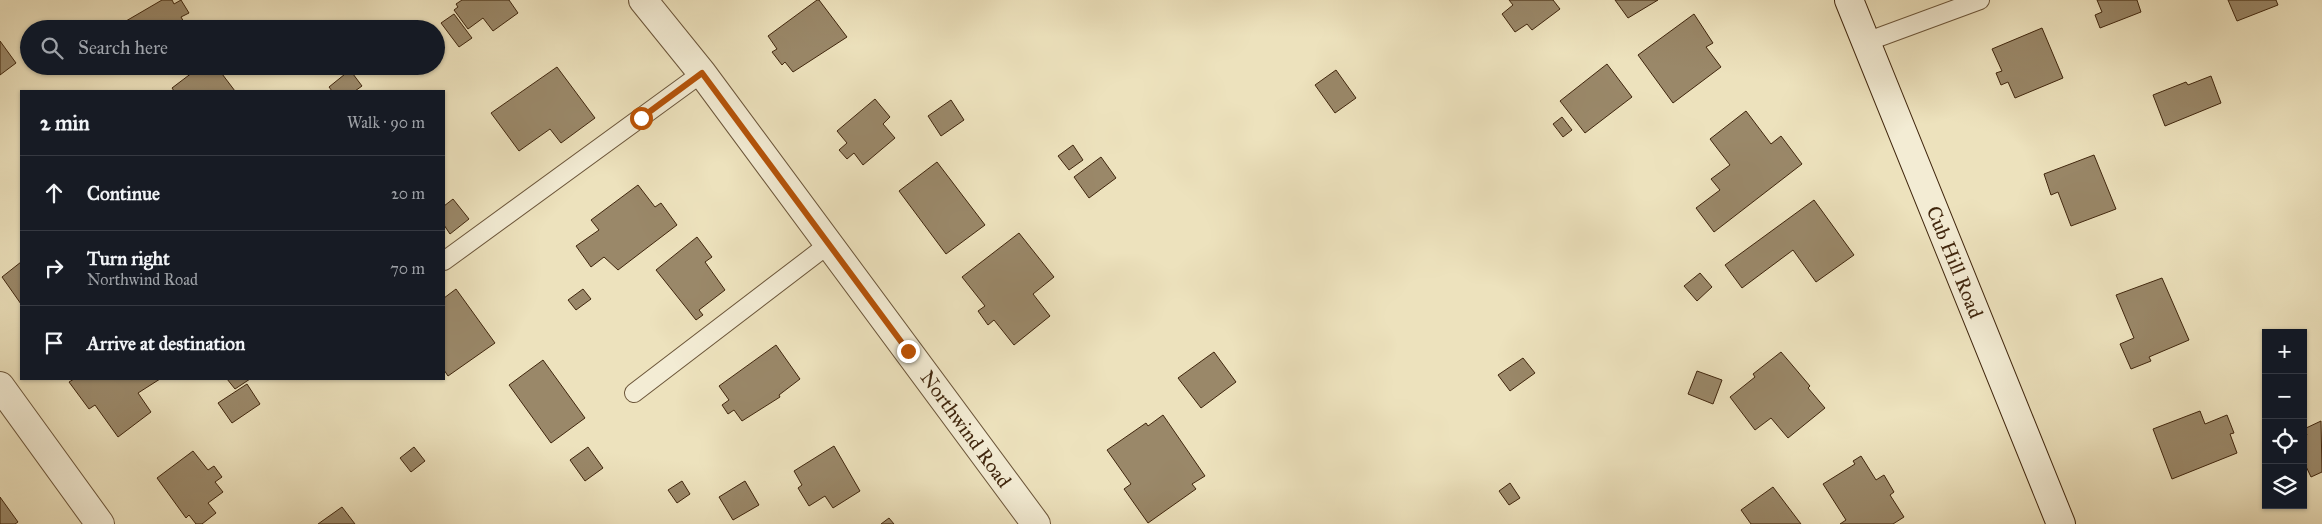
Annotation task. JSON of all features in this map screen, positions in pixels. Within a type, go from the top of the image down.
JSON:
[{"type":"street","name":"Northwind Road","points":[[643,0],[702,73],[1036,524]]},
{"type":"street","name":"Cub Hill Road","points":[[1849,0],[2061,524]]},
{"type":"street","points":[[0,386],[100,524]]},
{"type":"lane","points":[[1866,42],[1980,0]]},
{"type":"lane","points":[[445,260],[702,73]]},
{"type":"lane","points":[[634,392],[829,244]]},
{"type":"building","points":[[162,0],[172,0],[174,4],[181,0],[189,13],[181,17],[183,20],[128,20]]},
{"type":"building","points":[[462,0],[509,0],[518,13],[493,31],[483,18],[468,29],[454,10],[458,7],[456,4]]},
{"type":"building","points":[[819,0],[847,37],[793,72],[785,62],[782,65],[772,52],[777,49],[768,36]]},
{"type":"building","points":[[1509,0],[1553,0],[1560,9],[1532,30],[1527,24],[1515,32],[1502,14],[1513,5]]},
{"type":"building","points":[[1615,0],[1658,0],[1628,18]]},
{"type":"building","points":[[2097,0],[2137,0],[2141,12],[2100,28],[2095,15],[2102,12]]},
{"type":"building","points":[[2228,0],[2276,0],[2278,5],[2237,21]]},
{"type":"building","points":[[454,14],[472,38],[459,47],[445,28],[445,20]]},
{"type":"building","points":[[1694,14],[1713,43],[1706,47],[1721,67],[1673,103],[1638,55]]},
{"type":"building","points":[[2042,28],[2063,78],[2015,98],[2008,82],[2001,85],[1996,73],[2002,71],[1992,49]]},
{"type":"building","points":[[0,41],[16,63],[0,75]]},
{"type":"building","points":[[1607,64],[1632,97],[1585,133],[1560,101]]},
{"type":"building","points":[[557,67],[595,118],[561,143],[550,129],[519,151],[491,113]]},
{"type":"building","points":[[1336,70],[1356,98],[1335,113],[1315,85]]},
{"type":"building","points":[[189,75],[223,75],[234,90],[173,90],[172,88]]},
{"type":"building","points":[[344,75],[354,75],[362,86],[356,90],[331,90],[329,87]]},
{"type":"building","points":[[2211,76],[2221,103],[2165,126],[2153,95],[2186,82],[2188,85]]},
{"type":"building","points":[[875,99],[890,117],[883,124],[895,138],[863,165],[854,153],[847,159],[839,150],[847,143],[837,131]]},
{"type":"building","points":[[951,100],[964,120],[941,136],[928,116]]},
{"type":"building","points":[[1746,111],[1771,144],[1781,136],[1802,164],[1714,232],[1696,208],[1720,190],[1711,179],[1730,165],[1710,139]]},
{"type":"building","points":[[1562,117],[1572,130],[1563,137],[1553,124]]},
{"type":"building","points":[[1073,145],[1083,160],[1069,170],[1058,156]]},
{"type":"building","points":[[2094,155],[2116,209],[2071,226],[2058,192],[2051,195],[2044,174]]},
{"type":"building","points":[[1101,157],[1116,178],[1089,198],[1074,177]]},
{"type":"building","points":[[937,162],[985,225],[946,254],[899,191]]},
{"type":"building","points":[[638,185],[655,207],[661,203],[677,225],[618,270],[604,257],[591,267],[576,246],[599,230],[591,220]]},
{"type":"building","points":[[453,199],[469,219],[450,234],[445,226],[445,205]]},
{"type":"building","points":[[1814,200],[1854,255],[1816,282],[1793,250],[1742,288],[1725,265]]},
{"type":"building","points":[[1019,233],[1054,277],[1033,294],[1050,316],[1014,345],[994,320],[988,325],[978,311],[985,306],[962,277]]},
{"type":"building","points":[[697,237],[712,257],[705,262],[725,290],[699,310],[703,315],[696,320],[656,270]]},
{"type":"building","points":[[20,263],[20,303],[2,277]]},
{"type":"building","points":[[1700,273],[1712,287],[1697,301],[1684,286]]},
{"type":"building","points":[[2162,278],[2189,340],[2149,357],[2151,361],[2131,369],[2120,344],[2134,338],[2116,295]]},
{"type":"building","points":[[456,289],[495,343],[448,376],[445,372],[445,297]]},
{"type":"building","points":[[583,289],[591,299],[576,310],[568,300]]},
{"type":"building","points":[[776,345],[800,379],[779,395],[780,397],[742,421],[734,410],[728,414],[722,405],[729,400],[719,386]]},
{"type":"building","points":[[1214,352],[1236,382],[1201,408],[1178,378]]},
{"type":"building","points":[[1781,352],[1810,386],[1808,388],[1825,408],[1788,438],[1771,418],[1755,430],[1730,397],[1755,377],[1753,374]]},
{"type":"building","points":[[1523,358],[1535,373],[1510,391],[1498,375]]},
{"type":"building","points":[[543,360],[585,418],[551,443],[509,385]]},
{"type":"building","points":[[1697,371],[1722,380],[1713,404],[1688,394]]},
{"type":"building","points":[[72,380],[158,380],[138,393],[151,412],[118,437],[95,405],[89,409],[69,382]]},
{"type":"building","points":[[228,380],[248,380],[235,389]]},
{"type":"building","points":[[247,384],[260,404],[232,423],[218,403]]},
{"type":"building","points":[[2200,411],[2205,424],[2227,415],[2234,433],[2230,434],[2237,453],[2172,479],[2153,429]]},
{"type":"building","points":[[1163,415],[1205,476],[1192,484],[1196,489],[1148,523],[1124,489],[1131,484],[1107,450],[1146,423],[1148,426]]},
{"type":"building","points":[[2321,421],[2322,472],[2311,477],[2307,468],[2307,428]]},
{"type":"building","points":[[834,446],[860,491],[833,508],[825,496],[809,506],[798,488],[802,485],[794,471]]},
{"type":"building","points":[[414,447],[425,461],[411,472],[400,458]]},
{"type":"building","points":[[588,447],[603,468],[585,481],[570,460]]},
{"type":"building","points":[[193,451],[208,470],[214,466],[222,477],[215,482],[223,492],[208,503],[216,513],[202,524],[196,524],[189,515],[186,518],[157,478]]},
{"type":"building","points":[[1861,456],[1876,480],[1884,475],[1894,492],[1890,495],[1904,517],[1893,524],[1840,524],[1846,520],[1823,484],[1855,464],[1853,461]]},
{"type":"building","points":[[682,481],[690,494],[677,503],[668,490]]},
{"type":"building","points":[[745,481],[759,505],[733,520],[719,497]]},
{"type":"building","points":[[1510,483],[1520,498],[1509,505],[1499,491]]},
{"type":"building","points":[[1773,487],[1801,524],[1751,524],[1741,510]]},
{"type":"building","points":[[0,497],[18,522],[15,524],[0,524]]},
{"type":"building","points":[[342,507],[355,524],[318,524]]},
{"type":"building","points":[[889,518],[894,524],[881,524]]},
{"type":"route","points":[[641,118],[702,73],[908,351]]}]
